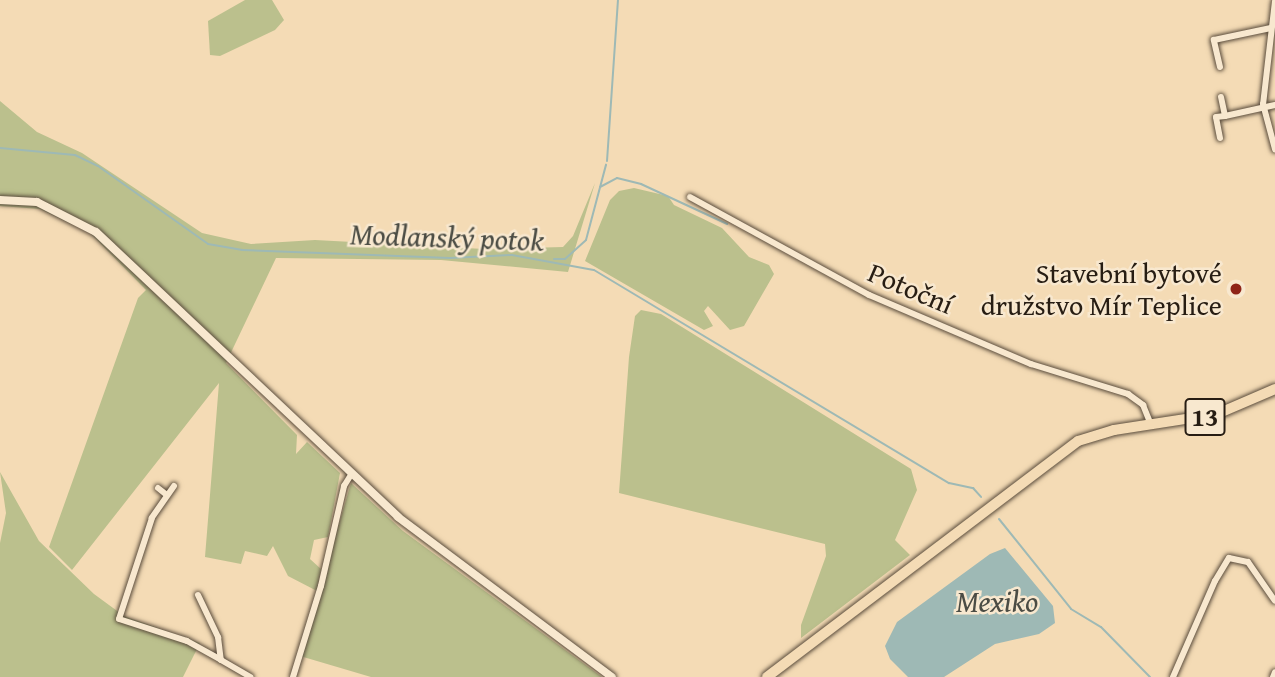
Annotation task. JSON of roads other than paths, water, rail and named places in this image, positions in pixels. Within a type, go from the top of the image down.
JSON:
[{"type":"main road","name":"13","points":[[767,677],[1066,449],[1093,435],[1217,414],[1275,389]]},
{"type":"street","points":[[1275,1],[1266,57],[1263,104],[1275,149]]},
{"type":"street","points":[[1220,67],[1214,40],[1271,28]]},
{"type":"street","points":[[1266,57],[1275,57]]},
{"type":"street","points":[[1221,97],[1225,116]]},
{"type":"street","points":[[1220,138],[1216,117],[1263,104],[1275,105]]},
{"type":"street","name":"Potoční","points":[[690,197],[869,295],[1031,364],[1128,394],[1143,405],[1151,425]]},
{"type":"street","points":[[0,200],[32,200],[96,232],[398,517],[612,677]]},
{"type":"street","points":[[293,677],[321,586],[344,486],[352,473]]},
{"type":"street","points":[[174,486],[152,518],[120,619],[187,642],[250,677]]},
{"type":"street","points":[[158,488],[167,495]]},
{"type":"street","points":[[1172,677],[1229,558],[1248,562],[1275,601]]},
{"type":"street","points":[[198,595],[218,637],[221,660]]},
{"type":"street","points":[[1273,677],[1275,672]]},
{"type":"water","name":"Mexiko","points":[[1005,548],[1053,606],[1055,623],[1039,634],[995,644],[944,677],[908,677],[890,659],[885,646],[897,622],[990,554]]},
{"type":"waterway","points":[[607,161],[618,0]]},
{"type":"waterway","name":"Modlanský potok","points":[[0,148],[75,155],[98,166],[208,244],[242,250],[450,258],[512,255],[594,270],[949,483],[973,488],[981,497]]},
{"type":"waterway","points":[[554,259],[565,259],[586,240],[606,165]]},
{"type":"waterway","points":[[600,187],[617,178],[641,184],[727,224]]},
{"type":"waterway","name":"Modlanský potok","points":[[999,519],[1071,609],[1101,627],[1150,677]]},
{"type":"place","name":"Stavební bytové družstvo Mír Teplice","points":[[1236,289]]}]
